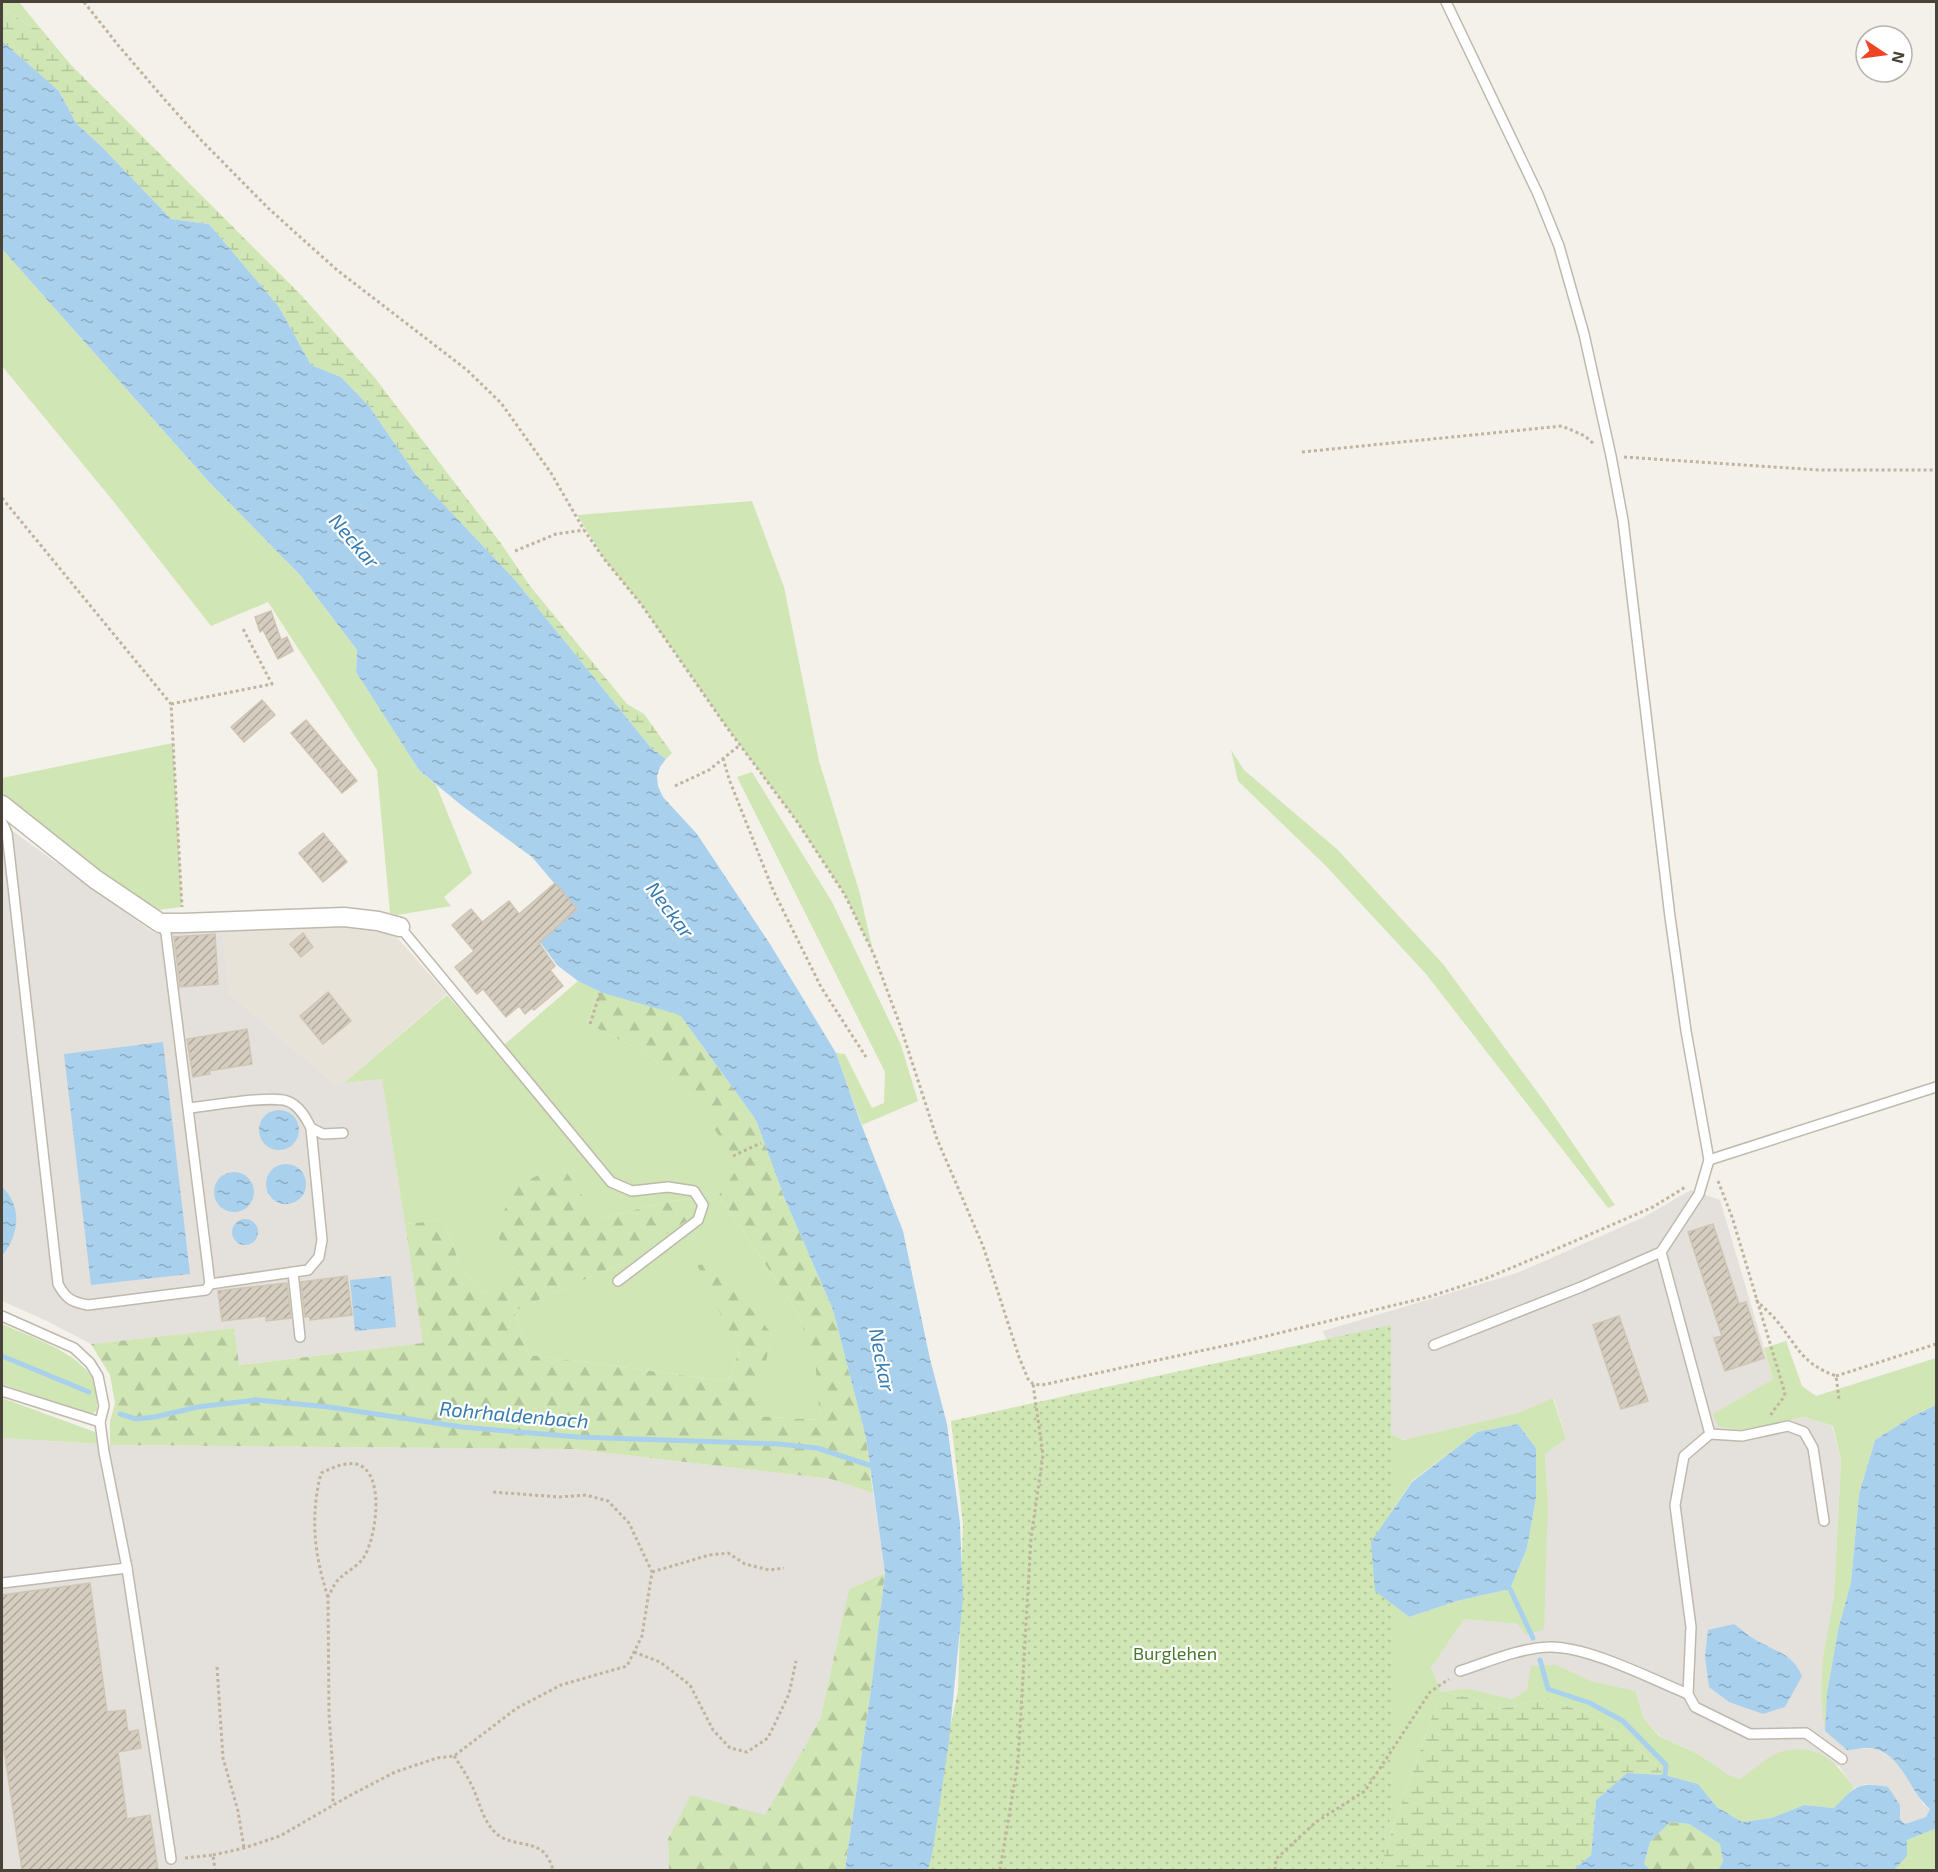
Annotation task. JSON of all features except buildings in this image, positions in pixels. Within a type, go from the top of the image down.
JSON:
[{"type":"street","points":[[2,805],[95,879],[161,922],[344,917],[378,921],[400,927]]},
{"type":"lane","points":[[1434,1345],[1581,1287],[1661,1252],[1699,1194],[1709,1160],[1677,968],[1629,562],[1611,456],[1581,325],[1559,246],[1538,194],[1446,2]]},
{"type":"lane","points":[[2,822],[7,833],[58,1284],[64,1295],[73,1302],[88,1305],[206,1290],[210,1284],[166,933],[161,922]]},
{"type":"lane","points":[[400,927],[611,1182],[632,1191],[668,1187],[694,1191],[703,1205],[698,1220],[618,1281]]},
{"type":"lane","points":[[1709,1160],[1936,1087]]},
{"type":"lane","points":[[189,1108],[270,1099],[288,1101],[304,1113],[311,1128],[322,1240],[319,1257],[308,1270],[210,1284]]},
{"type":"lane","points":[[311,1128],[323,1134],[343,1133]]},
{"type":"lane","points":[[1661,1252],[1710,1434]]},
{"type":"lane","points":[[293,1272],[300,1337]]},
{"type":"lane","points":[[2,1316],[74,1348],[90,1363],[98,1376],[104,1406],[100,1422],[104,1452],[127,1568],[171,1859]]},
{"type":"lane","points":[[2,1391],[100,1422]]},
{"type":"lane","points":[[1824,1521],[1813,1448],[1804,1432],[1788,1426],[1742,1436],[1710,1434],[1684,1456],[1676,1505],[1691,1627],[1688,1694],[1695,1707],[1750,1734],[1806,1733],[1842,1758]]},
{"type":"lane","points":[[2,1583],[127,1568]]},
{"type":"lane","points":[[1460,1671],[1524,1651],[1549,1647],[1581,1651],[1688,1694]]},
{"type":"path","points":[[84,2],[165,100],[268,208],[337,270],[467,370],[501,403],[551,473],[584,530],[796,820],[844,895],[874,955],[897,1015],[937,1139],[983,1246],[1019,1357],[1028,1379],[1033,1384],[1043,1455],[1031,1538],[1018,1762],[1000,1870]]},
{"type":"path","points":[[1302,452],[1562,426],[1585,436],[1611,456],[1819,470],[1936,470]]},
{"type":"path","points":[[2,498],[171,704],[183,923]]},
{"type":"path","points":[[515,550],[556,534],[584,530]]},
{"type":"path","points":[[171,704],[272,684],[242,627]]},
{"type":"path","points":[[675,786],[709,770],[740,745]]},
{"type":"path","points":[[723,758],[729,779],[773,890],[821,987],[866,1057]]},
{"type":"path","points":[[590,1024],[600,993]]},
{"type":"path","points":[[733,1156],[761,1143]]},
{"type":"path","points":[[1709,1160],[1732,1217],[1785,1393],[1782,1401],[1773,1409],[1763,1432]]},
{"type":"path","points":[[1033,1384],[1042,1385],[1383,1309],[1487,1278],[1653,1207],[1687,1186],[1699,1175],[1709,1160]]},
{"type":"path","points":[[1755,1299],[1777,1322],[1796,1350],[1819,1370],[1836,1376],[1936,1344]]},
{"type":"path","points":[[1836,1376],[1839,1399]]},
{"type":"path","points":[[328,1597],[336,1582],[362,1560],[374,1534],[377,1504],[371,1475],[358,1464],[338,1465],[321,1473],[316,1494],[314,1537],[319,1570],[328,1597],[328,1715],[333,1805]]},
{"type":"path","points":[[171,1859],[213,1855],[280,1836],[395,1772],[437,1758],[454,1756],[517,1708],[561,1685],[627,1666],[642,1636],[652,1572],[629,1523],[608,1501],[586,1495],[560,1497],[492,1492]]},
{"type":"path","points":[[652,1572],[708,1555],[728,1553],[746,1564],[770,1570],[784,1568]]},
{"type":"path","points":[[634,1652],[660,1662],[690,1685],[713,1730],[730,1749],[747,1752],[768,1738],[789,1694],[796,1661]]},
{"type":"path","points":[[217,1667],[223,1758],[238,1811],[244,1848]]},
{"type":"path","points":[[1275,1870],[1276,1859],[1316,1822],[1365,1791],[1430,1692],[1460,1671]]},
{"type":"path","points":[[454,1756],[472,1785],[484,1817],[500,1836],[532,1845],[542,1851],[550,1860],[553,1870]]},
{"type":"path","points":[[213,1855],[215,1870]]},
{"type":"shaded area","points":[[14,832],[154,933],[222,927],[229,993],[334,1084],[382,1079],[424,1343],[238,1365],[234,1328],[91,1344],[2,1301],[2,834]]},
{"type":"shaded area","points":[[345,924],[394,934],[447,994],[344,1083],[334,1084],[229,993],[222,927]]},
{"type":"shaded area","points":[[1691,1190],[1720,1200],[1773,1379],[1714,1414],[1718,1427],[1742,1430],[1804,1417],[1832,1426],[1841,1461],[1834,1595],[1823,1657],[1847,1750],[1875,1748],[1897,1761],[1923,1804],[1930,1809],[1926,1817],[1905,1824],[1899,1819],[1900,1805],[1866,1784],[1854,1788],[1839,1766],[1778,1753],[1740,1779],[1727,1774],[1698,1754],[1660,1736],[1643,1717],[1634,1691],[1591,1681],[1557,1665],[1527,1690],[1512,1699],[1470,1689],[1441,1691],[1431,1668],[1464,1619],[1518,1624],[1546,1540],[1548,1501],[1545,1454],[1566,1439],[1554,1398],[1518,1413],[1403,1440],[1378,1428],[1349,1398],[1323,1331],[1517,1273],[1644,1217]]},
{"type":"shaded area","points":[[2,1438],[110,1445],[573,1449],[831,1479],[873,1493],[885,1573],[849,1589],[820,1720],[765,1816],[668,1839],[669,1870],[2,1870]]},
{"type":"green space","points":[[2,2],[19,2],[41,29],[30,26],[2,7]]},
{"type":"green space","points":[[2,7],[30,26],[41,29],[71,65],[302,296],[375,378],[500,542],[530,586],[627,704],[644,714],[672,753],[666,759],[652,749],[515,580],[416,475],[369,406],[341,377],[311,365],[279,307],[209,224],[171,219],[76,123],[59,91],[2,41]]},
{"type":"green space","points":[[2,249],[209,482],[299,574],[357,650],[356,672],[419,770],[436,785],[472,873],[444,897],[451,906],[397,915],[390,913],[377,770],[268,602],[211,626],[114,502],[2,366]]},
{"type":"green space","points":[[752,501],[784,587],[819,761],[860,894],[874,955],[845,895],[796,820],[728,729],[641,604],[605,560],[577,515]]},
{"type":"green space","points":[[173,743],[182,907],[158,910],[100,874],[2,794],[2,778]]},
{"type":"green space","points":[[1231,750],[1244,770],[1338,850],[1443,964],[1546,1104],[1615,1205],[1608,1208],[1426,974],[1326,866],[1238,781]]},
{"type":"green space","points":[[752,772],[832,902],[901,1045],[918,1101],[862,1125],[836,1053],[845,1054],[872,1108],[884,1103],[885,1072],[737,777]]},
{"type":"green space","points":[[578,981],[599,990],[587,1023],[649,1055],[690,1095],[741,1165],[719,1195],[798,1313],[817,1369],[820,1420],[753,1416],[772,1334],[698,1266],[739,1352],[728,1381],[529,1355],[514,1311],[615,1266],[695,1206],[690,1199],[671,1201],[598,1219],[560,1164],[519,1264],[483,1294],[461,1268],[444,1220],[405,1224],[382,1079],[344,1083],[447,995],[497,1051]]},
{"type":"green space","points":[[599,990],[680,1015],[756,1120],[784,1197],[833,1310],[866,1438],[873,1493],[831,1479],[573,1449],[110,1445],[110,1422],[115,1403],[110,1375],[91,1344],[234,1328],[239,1365],[423,1343],[405,1224],[444,1220],[461,1268],[483,1294],[519,1264],[495,1233],[514,1187],[561,1164],[598,1219],[671,1201],[690,1199],[696,1206],[691,1218],[615,1266],[514,1311],[529,1355],[728,1381],[739,1352],[697,1265],[713,1264],[772,1334],[754,1416],[820,1420],[816,1369],[798,1313],[719,1195],[740,1165],[690,1095],[649,1055],[587,1023]]},
{"type":"green space","points":[[2,1324],[52,1346],[76,1360],[92,1378],[97,1394],[97,1410],[91,1415],[2,1384]]},
{"type":"green space","name":"Burglehen","points":[[1391,1325],[1391,1810],[1382,1870],[919,1870],[958,1691],[963,1524],[951,1421]]},
{"type":"green space","points":[[1786,1341],[1802,1386],[1816,1396],[1936,1358],[1936,1405],[1911,1417],[1875,1440],[1859,1494],[1851,1582],[1838,1630],[1827,1693],[1825,1731],[1821,1698],[1823,1657],[1834,1595],[1841,1461],[1833,1426],[1804,1417],[1742,1430],[1718,1427],[1713,1414],[1773,1379],[1764,1348]]},
{"type":"green space","points":[[2,1398],[95,1432],[98,1444],[2,1438]]},
{"type":"green space","points":[[1553,1398],[1566,1439],[1545,1454],[1548,1501],[1544,1629],[1526,1635],[1518,1624],[1464,1619],[1431,1668],[1441,1691],[1378,1870],[1231,1870],[1252,1842],[1255,1766],[1218,1727],[1193,1681],[1201,1562],[1224,1473],[1363,1459],[1364,1433],[1378,1428],[1403,1440],[1518,1413]],"holes":[[[1518,1424],[1536,1448],[1536,1498],[1527,1548],[1510,1589],[1457,1601],[1409,1617],[1375,1591],[1371,1542],[1412,1481],[1477,1432]]]},
{"type":"green space","points":[[885,1573],[845,1870],[669,1870],[668,1839],[691,1795],[765,1815],[820,1720],[849,1589]]},
{"type":"green space","points":[[1557,1665],[1591,1681],[1635,1691],[1643,1717],[1659,1736],[1698,1754],[1727,1774],[1740,1779],[1775,1754],[1804,1749],[1832,1762],[1854,1788],[1834,1808],[1804,1805],[1771,1818],[1742,1822],[1717,1807],[1698,1784],[1665,1775],[1629,1739],[1591,1715],[1547,1698],[1499,1709],[1475,1699],[1441,1691],[1470,1689],[1512,1699],[1527,1690],[1531,1666]]},
{"type":"green space","points":[[1441,1691],[1475,1699],[1499,1709],[1547,1698],[1591,1715],[1629,1739],[1665,1775],[1627,1773],[1596,1800],[1591,1855],[1573,1870],[1378,1870]]},
{"type":"green space","points":[[1669,1822],[1689,1824],[1720,1844],[1723,1862],[1718,1870],[1651,1870],[1644,1864],[1650,1842]]},
{"type":"green space","points":[[1934,1829],[1936,1870],[1894,1870],[1906,1856],[1906,1840]]},
{"type":"water","name":"Neckar","points":[[2,41],[59,91],[76,123],[171,219],[209,224],[279,307],[311,365],[341,377],[369,406],[416,475],[515,580],[652,749],[666,759],[657,776],[663,797],[697,834],[770,944],[836,1053],[903,1231],[930,1359],[947,1424],[960,1523],[963,1598],[949,1741],[928,1870],[845,1870],[885,1573],[866,1438],[833,1310],[784,1197],[756,1120],[680,1015],[603,993],[578,981],[557,965],[540,942],[576,909],[532,857],[461,805],[419,770],[356,672],[357,650],[300,575],[209,482],[2,249]]},
{"type":"water","points":[[163,1042],[190,1274],[91,1285],[64,1054]]},
{"type":"water","points":[[279,1110],[293,1116],[299,1130],[293,1144],[279,1150],[265,1144],[259,1130],[265,1116]]},
{"type":"water","points":[[286,1164],[300,1170],[306,1184],[300,1198],[286,1204],[272,1198],[266,1184],[272,1170]]},
{"type":"water","points":[[234,1172],[248,1178],[254,1192],[248,1206],[234,1212],[220,1206],[214,1192],[220,1178]]},
{"type":"water","points":[[2,1187],[13,1203],[16,1221],[12,1239],[2,1256]]},
{"type":"water","points":[[245,1219],[254,1223],[258,1232],[254,1241],[245,1245],[236,1241],[232,1232],[236,1223]]},
{"type":"water","points":[[391,1276],[396,1327],[355,1331],[350,1280]]},
{"type":"water","points":[[1936,1405],[1936,1836],[1934,1829],[1907,1840],[1907,1856],[1894,1870],[1718,1870],[1723,1862],[1720,1844],[1689,1824],[1670,1822],[1650,1842],[1644,1864],[1651,1870],[1573,1870],[1591,1855],[1596,1800],[1627,1773],[1665,1775],[1698,1784],[1717,1807],[1742,1822],[1771,1818],[1804,1805],[1834,1808],[1852,1790],[1869,1785],[1888,1787],[1900,1805],[1900,1819],[1905,1824],[1926,1817],[1930,1809],[1916,1794],[1894,1760],[1873,1748],[1847,1750],[1825,1731],[1827,1693],[1838,1630],[1851,1582],[1859,1494],[1875,1440],[1911,1417]]},
{"type":"water","points":[[1518,1424],[1536,1448],[1536,1498],[1527,1548],[1510,1589],[1457,1601],[1409,1617],[1375,1591],[1371,1542],[1412,1482],[1477,1432]]},
{"type":"water","points":[[1734,1624],[1751,1637],[1787,1657],[1798,1668],[1802,1676],[1785,1707],[1763,1714],[1729,1702],[1709,1687],[1705,1657],[1708,1630]]},
{"type":"waterway","name":"Rohrhaldenbach","points":[[2,1356],[89,1392]]},
{"type":"waterway","name":"Rohrhaldenbach","points":[[120,1414],[136,1419],[197,1407],[257,1400],[329,1407],[462,1427],[578,1437],[779,1444],[817,1448],[875,1467]]},
{"type":"waterway","points":[[1510,1589],[1533,1638]]},
{"type":"waterway","points":[[1540,1660],[1548,1689],[1590,1703],[1623,1721],[1666,1765],[1665,1775]]}]
